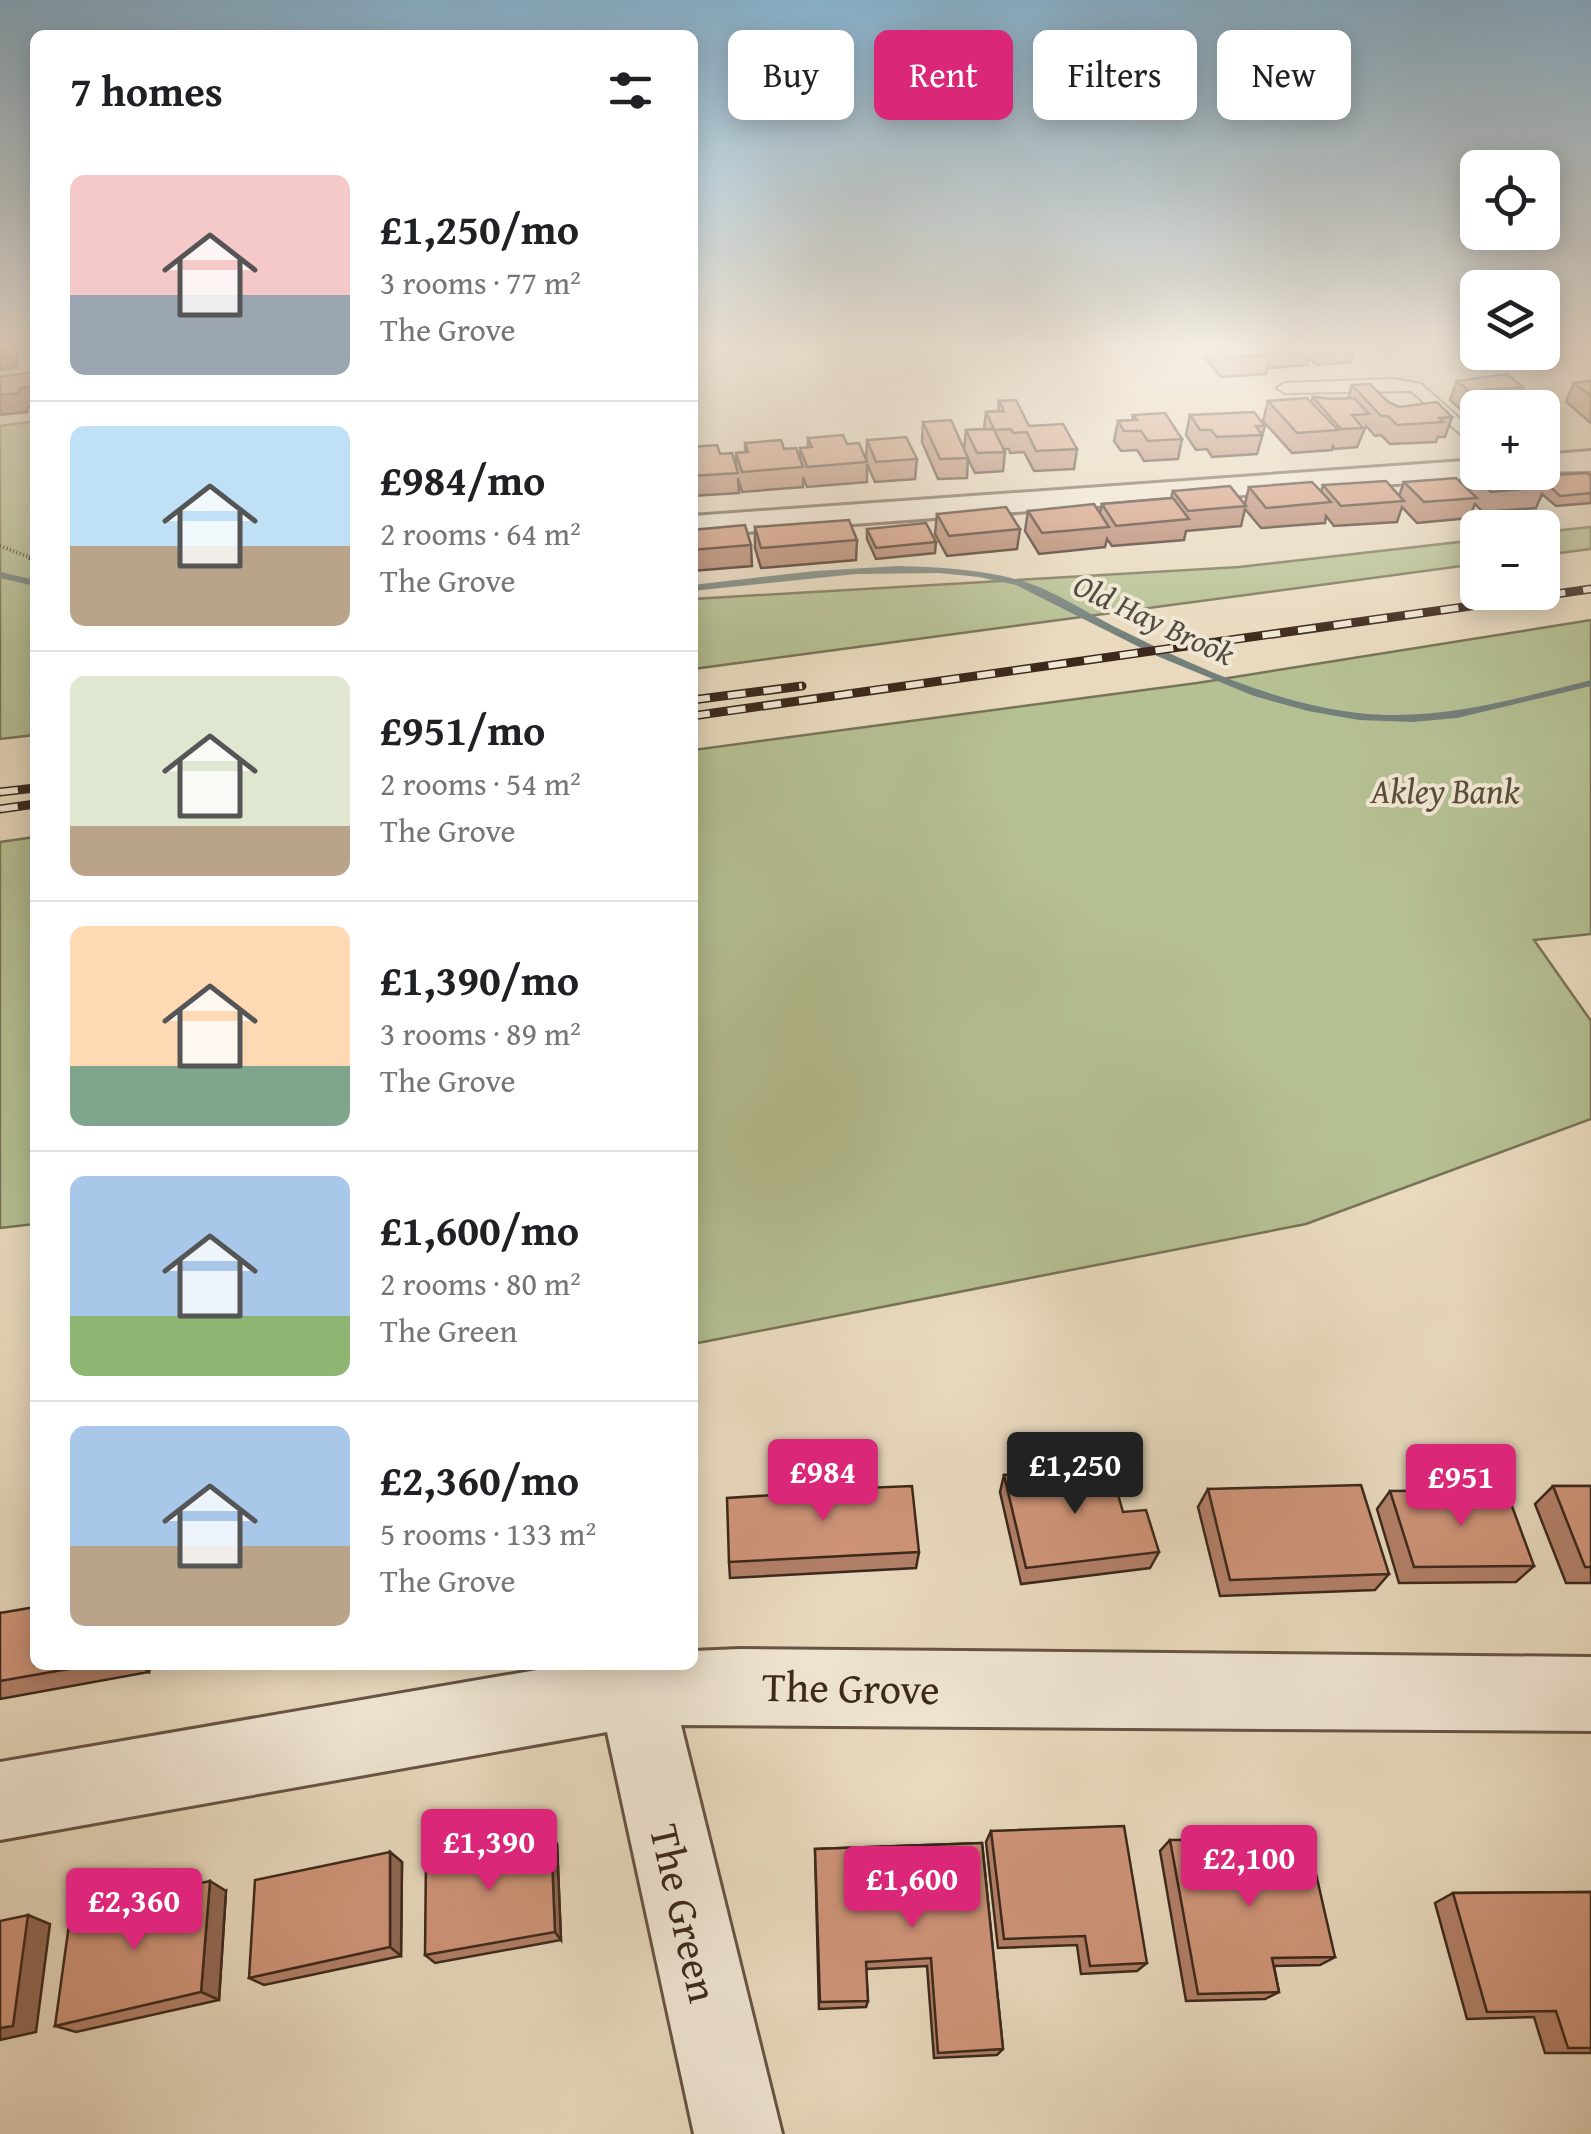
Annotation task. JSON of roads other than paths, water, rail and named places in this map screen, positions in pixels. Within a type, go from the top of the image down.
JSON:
[{"type":"street","points":[[1560,464],[1591,462]]},
{"type":"street","points":[[698,526],[1460,471]]},
{"type":"street","name":"The Grove","points":[[0,1801],[635,1690],[740,1686],[1591,1694]]},
{"type":"street","name":"The Green","points":[[635,1690],[738,2134]]},
{"type":"waterway","name":"Old Hay Brook","points":[[698,587],[856,570],[979,574],[1019,583],[1209,675],[1308,707],[1359,716],[1412,719],[1457,715],[1591,683]]},
{"type":"waterway","name":"Old Hay Brook","points":[[0,575],[30,582]]},
{"type":"railway","points":[[698,715],[1591,589]]},
{"type":"railway","points":[[698,699],[802,686]]},
{"type":"railway","points":[[0,792],[30,789]]},
{"type":"railway","points":[[0,809],[30,805]]},
{"type":"park label","name":"Akley Bank","points":[[1445,790]]}]
